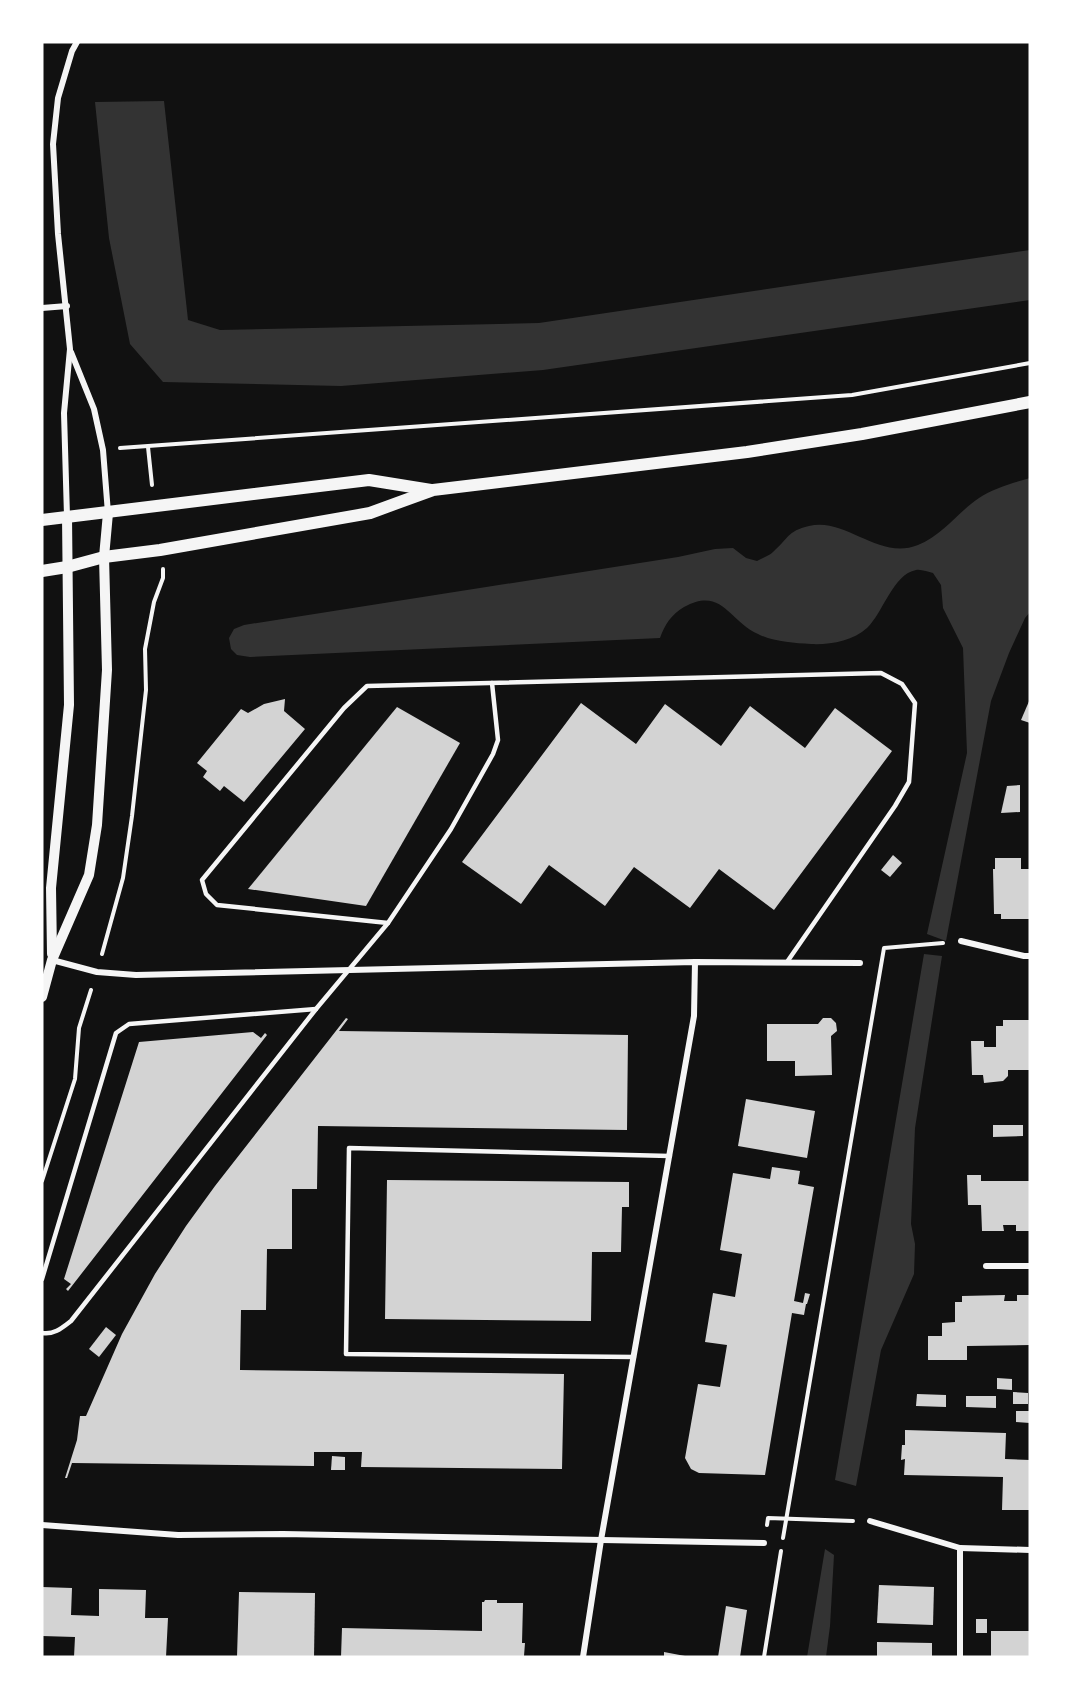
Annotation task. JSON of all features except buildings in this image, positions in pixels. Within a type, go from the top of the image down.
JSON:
[{"type":"main road","points":[[42,571],[104,557],[160,550],[370,513],[433,490],[757,450],[862,434],[1030,402]]},
{"type":"main road","points":[[42,520],[369,480],[433,490]]},
{"type":"street","points":[[52,960],[51,888],[69,705],[64,413],[70,349],[58,234],[53,144],[57,98],[77,42]]},
{"type":"street","points":[[42,308],[67,306]]},
{"type":"street","points":[[42,997],[52,960],[89,875],[96,825],[107,670],[104,557],[108,513],[103,450],[94,409],[70,349]]},
{"type":"street","points":[[961,941],[1030,956]]},
{"type":"street","points":[[52,960],[98,972],[136,975],[695,962],[860,963]]},
{"type":"street","points":[[583,1657],[601,1540],[694,1016],[695,962]]},
{"type":"street","points":[[986,1266],[1030,1266]]},
{"type":"street","points":[[870,1521],[960,1548],[1030,1550]]},
{"type":"street","points":[[42,1525],[178,1535],[295,1534],[764,1543]]},
{"type":"street","points":[[960,1548],[960,1657]]},
{"type":"lane","points":[[388,923],[217,905],[206,894],[202,880],[344,708],[367,686],[881,674],[902,684],[915,703],[909,782],[895,806],[787,962]]},
{"type":"lane","points":[[42,1333],[48,1334],[58,1330],[71,1321],[316,1009],[388,923],[451,829],[494,754],[498,740],[492,683]]},
{"type":"lane","points":[[42,1279],[116,1033],[129,1024],[316,1009]]},
{"type":"lane","points":[[634,1357],[346,1354],[349,1149],[670,1156]]},
{"type":"path","points":[[155,507],[148,447],[852,395],[1030,363]]},
{"type":"path","points":[[42,1181],[75,1079],[79,1028],[98,972],[123,878],[146,690],[145,649],[154,602],[163,578],[160,550]]},
{"type":"path","points":[[764,1657],[884,948],[961,941]]},
{"type":"path","points":[[786,1519],[870,1521]]},
{"type":"shaded area","points":[[164,101],[188,320],[220,330],[539,323],[1030,250],[1030,300],[543,370],[341,386],[163,382],[130,344],[109,238],[95,102]]},
{"type":"shaded area","points":[[1030,478],[1030,612],[1009,653],[991,701],[946,941],[927,934],[967,753],[963,648],[943,608],[941,585],[933,573],[918,570],[908,573],[895,586],[867,628],[848,639],[825,644],[791,643],[764,637],[748,628],[724,608],[708,601],[697,602],[675,613],[660,638],[250,657],[237,655],[231,649],[229,638],[234,629],[244,625],[678,557],[715,549],[733,548],[746,558],[757,561],[771,553],[792,533],[809,526],[836,527],[876,544],[890,548],[904,548],[927,541],[985,494]]},
{"type":"shaded area","points":[[924,954],[942,956],[915,1128],[911,1224],[915,1244],[914,1274],[881,1350],[856,1486],[835,1480]]},
{"type":"shaded area","points":[[825,1549],[834,1555],[826,1657],[807,1657]]}]
